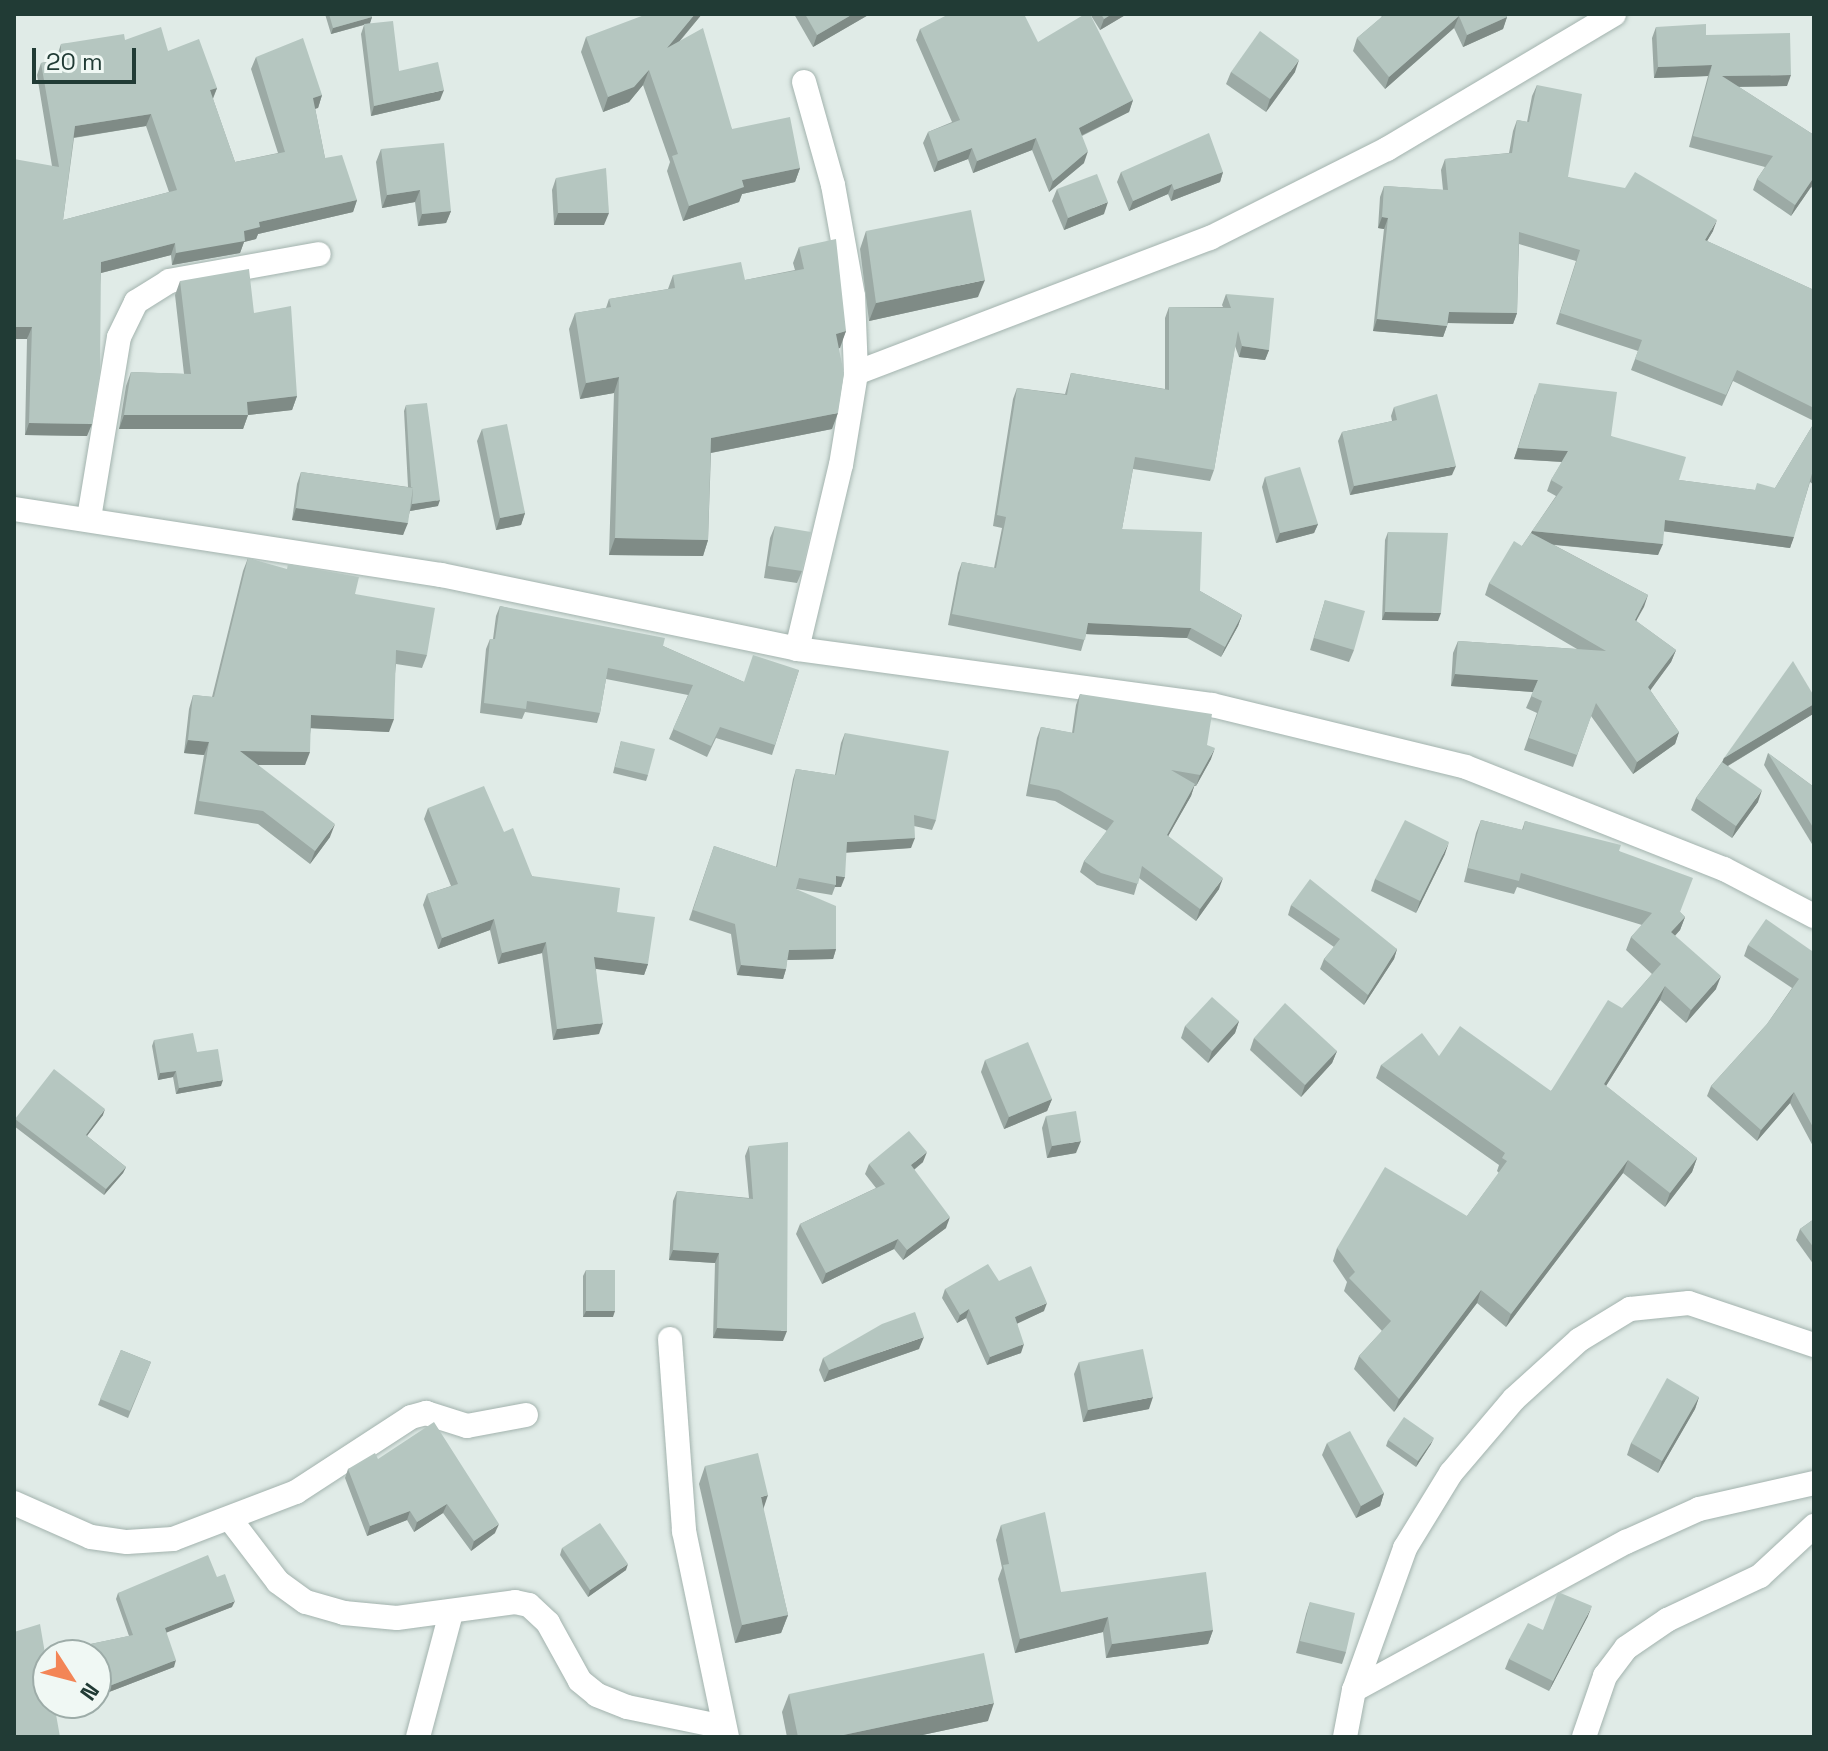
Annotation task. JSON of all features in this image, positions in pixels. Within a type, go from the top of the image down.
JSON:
[{"type":"street","points":[[856,373],[1210,238],[1387,149],[1614,14]]},
{"type":"street","points":[[797,649],[841,465],[856,373],[851,282],[833,185],[804,82]]},
{"type":"street","points":[[89,518],[119,337],[136,302],[169,281],[319,254]]},
{"type":"street","points":[[14,509],[89,518],[441,575],[797,649],[1212,705],[1466,767],[1724,869],[1814,916]]},
{"type":"street","points":[[1345,1737],[1354,1690],[1405,1548],[1451,1473],[1514,1399],[1579,1340],[1630,1309],[1689,1303],[1814,1345]]},
{"type":"street","points":[[230,1519],[278,1582],[306,1602],[344,1613],[397,1618],[515,1602],[529,1605],[548,1623],[580,1681],[597,1695],[627,1707],[725,1732],[684,1531],[670,1339]]},
{"type":"street","points":[[14,1503],[91,1537],[127,1542],[173,1539],[296,1492],[411,1417],[426,1413],[467,1426],[526,1415]]},
{"type":"street","points":[[1354,1690],[1684,1515],[1814,1483]]},
{"type":"street","points":[[1584,1737],[1605,1676],[1626,1648],[1667,1620],[1760,1576],[1814,1526]]},
{"type":"street","points":[[418,1737],[451,1613]]},
{"type":"building","points":[[329,14],[372,14],[372,17],[333,28]]},
{"type":"building","points":[[647,14],[695,14],[667,48],[703,28],[732,129],[790,117],[800,168],[742,180],[744,187],[689,206],[672,156],[678,154],[649,70],[634,87],[608,97],[586,37]]},
{"type":"building","points":[[805,14],[853,14],[817,35]]},
{"type":"building","points":[[949,14],[1024,14],[1038,42],[1090,14],[1133,100],[1079,128],[1088,151],[1053,181],[1036,138],[977,161],[972,148],[938,161],[928,132],[960,120],[920,29]]},
{"type":"building","points":[[1385,14],[1506,14],[1507,17],[1467,35],[1459,16],[1389,77],[1357,38]]},
{"type":"building","points":[[393,21],[399,71],[438,62],[444,90],[374,106],[364,24]]},
{"type":"building","points":[[1706,24],[1706,35],[1790,33],[1791,75],[1722,76],[1814,135],[1814,177],[1795,205],[1757,179],[1773,156],[1693,136],[1712,65],[1658,67],[1656,27]]},
{"type":"building","points":[[161,27],[168,51],[199,39],[217,88],[210,90],[235,162],[285,152],[256,57],[303,38],[322,95],[313,98],[325,158],[342,155],[357,200],[259,222],[260,227],[244,231],[245,241],[176,253],[175,243],[101,262],[100,373],[92,424],[29,423],[32,327],[14,327],[14,159],[59,167],[41,63],[61,59],[61,44],[124,34],[125,40]],"holes":[[[151,114],[177,190],[63,220],[75,126]]]},
{"type":"building","points":[[1260,31],[1299,60],[1270,99],[1231,72]]},
{"type":"building","points":[[1537,85],[1582,94],[1568,177],[1625,188],[1635,172],[1717,220],[1705,240],[1814,290],[1814,408],[1737,370],[1726,395],[1635,359],[1642,340],[1560,313],[1580,250],[1519,232],[1517,313],[1449,312],[1447,326],[1377,319],[1388,218],[1382,217],[1384,186],[1448,190],[1445,159],[1512,153],[1517,120],[1529,122]]},
{"type":"building","points":[[1209,133],[1223,172],[1174,190],[1172,184],[1133,201],[1121,172]]},
{"type":"building","points":[[444,143],[451,211],[422,214],[420,190],[387,195],[381,149]]},
{"type":"building","points":[[606,168],[609,213],[558,213],[556,178]]},
{"type":"building","points":[[1097,174],[1108,202],[1068,218],[1057,189]]},
{"type":"building","points":[[971,210],[985,280],[876,303],[866,231]]},
{"type":"building","points":[[836,239],[846,331],[836,334],[844,374],[838,413],[711,438],[708,540],[615,538],[619,377],[586,383],[575,313],[611,307],[609,299],[675,288],[673,275],[741,262],[745,280],[804,269],[799,247]]},
{"type":"building","points":[[249,269],[254,313],[291,306],[297,396],[247,402],[248,415],[124,415],[131,372],[191,374],[180,281]]},
{"type":"building","points":[[1226,294],[1274,298],[1269,350],[1242,346],[1238,331],[1214,470],[1135,457],[1122,529],[1202,532],[1200,591],[1242,615],[1225,647],[1191,628],[1088,623],[1085,640],[952,614],[962,562],[996,568],[1006,517],[997,515],[1017,388],[1067,395],[1071,373],[1169,390],[1169,307],[1231,308]]},
{"type":"building","points":[[1539,383],[1617,392],[1611,436],[1686,457],[1679,480],[1755,490],[1757,483],[1775,488],[1814,423],[1814,471],[1794,537],[1665,520],[1663,544],[1532,531],[1563,487],[1551,480],[1568,451],[1518,448]]},
{"type":"building","points":[[1437,394],[1456,466],[1354,486],[1342,432],[1397,420],[1394,407]]},
{"type":"building","points":[[427,403],[440,500],[412,504],[406,405]]},
{"type":"building","points":[[507,424],[525,513],[500,518],[482,429]]},
{"type":"building","points":[[1300,467],[1318,524],[1280,533],[1265,477]]},
{"type":"building","points":[[301,472],[413,488],[408,523],[296,508]]},
{"type":"building","points":[[775,526],[811,532],[802,571],[768,566]]},
{"type":"building","points":[[1388,532],[1448,533],[1441,613],[1385,612]]},
{"type":"building","points":[[1531,533],[1648,595],[1635,620],[1676,650],[1648,687],[1679,732],[1637,762],[1596,703],[1577,755],[1529,738],[1542,701],[1531,696],[1538,680],[1455,674],[1458,641],[1606,651],[1489,583],[1514,541],[1522,546]]},
{"type":"building","points":[[248,558],[287,569],[288,564],[359,577],[355,594],[435,608],[427,655],[396,650],[394,719],[311,715],[310,752],[240,751],[335,824],[315,851],[263,811],[199,801],[209,742],[188,740],[193,695],[214,697]]},
{"type":"building","points":[[1325,600],[1365,611],[1354,650],[1314,638]]},
{"type":"building","points":[[500,606],[665,638],[663,646],[744,682],[753,655],[799,670],[775,745],[720,727],[711,746],[673,729],[693,685],[608,668],[600,713],[527,701],[526,709],[484,703],[490,639],[495,639]]},
{"type":"building","points":[[1793,661],[1814,696],[1814,704],[1724,758]]},
{"type":"building","points":[[1080,694],[1212,714],[1207,745],[1215,748],[1200,775],[1171,770],[1195,784],[1167,835],[1223,878],[1200,909],[1142,866],[1138,884],[1101,873],[1084,861],[1114,821],[1059,790],[1030,784],[1041,727],[1074,733]]},
{"type":"building","points":[[845,733],[949,751],[936,820],[914,815],[915,838],[847,842],[845,877],[836,876],[836,885],[799,878],[796,889],[836,906],[836,949],[789,950],[786,969],[741,965],[735,924],[693,910],[714,846],[777,867],[796,769],[836,775]]},
{"type":"building","points":[[621,741],[655,749],[648,775],[615,767]]},
{"type":"building","points":[[1768,753],[1814,787],[1814,829]]},
{"type":"building","points":[[1722,762],[1762,790],[1736,826],[1696,798]]},
{"type":"building","points":[[484,786],[504,832],[513,828],[532,876],[620,888],[617,912],[655,917],[648,964],[594,957],[603,1023],[557,1029],[546,942],[502,953],[494,919],[442,938],[427,894],[458,884],[428,808]]},
{"type":"building","points":[[1405,820],[1449,842],[1420,901],[1375,879]]},
{"type":"building","points":[[1481,820],[1523,830],[1525,821],[1621,845],[1619,851],[1693,878],[1680,912],[1685,917],[1671,932],[1721,976],[1691,1010],[1665,986],[1604,1084],[1697,1158],[1670,1193],[1628,1160],[1511,1314],[1481,1290],[1399,1399],[1359,1356],[1391,1321],[1349,1278],[1355,1272],[1337,1248],[1385,1167],[1467,1216],[1507,1161],[1502,1158],[1505,1153],[1381,1065],[1422,1033],[1439,1056],[1460,1026],[1551,1091],[1608,1000],[1622,1008],[1661,964],[1631,937],[1652,913],[1521,873],[1519,881],[1468,868]]},
{"type":"building","points":[[1310,879],[1397,949],[1368,995],[1324,959],[1340,939],[1291,905]]},
{"type":"building","points":[[1766,919],[1812,951],[1814,947],[1814,1129],[1794,1092],[1761,1130],[1711,1086],[1767,1024],[1799,979],[1748,945]]},
{"type":"building","points":[[1212,997],[1239,1021],[1212,1051],[1185,1026]]},
{"type":"building","points":[[1285,1003],[1337,1051],[1305,1085],[1254,1038]]},
{"type":"building","points":[[193,1033],[197,1052],[218,1049],[223,1080],[179,1088],[176,1071],[160,1073],[154,1040]]},
{"type":"building","points":[[1028,1042],[1052,1099],[1009,1117],[985,1060]]},
{"type":"building","points":[[54,1069],[105,1109],[86,1135],[126,1167],[106,1189],[15,1119]]},
{"type":"building","points":[[1076,1111],[1081,1141],[1052,1146],[1046,1116]]},
{"type":"building","points":[[909,1131],[927,1152],[911,1165],[950,1217],[907,1250],[898,1239],[826,1273],[800,1224],[885,1184],[869,1164]]},
{"type":"building","points":[[788,1142],[787,1331],[717,1328],[719,1253],[673,1250],[677,1191],[753,1199],[749,1146]]},
{"type":"building","points":[[1814,1219],[1814,1248],[1800,1229]]},
{"type":"building","points":[[988,1264],[999,1281],[1031,1266],[1047,1303],[1015,1317],[1024,1344],[990,1357],[969,1309],[960,1315],[945,1289]]},
{"type":"building","points":[[586,1270],[615,1270],[615,1311],[586,1311]]},
{"type":"building","points":[[915,1312],[924,1337],[829,1370],[823,1358],[882,1324]]},
{"type":"building","points":[[1143,1349],[1153,1397],[1088,1410],[1079,1362]]},
{"type":"building","points":[[121,1350],[151,1362],[130,1411],[100,1399]]},
{"type":"building","points":[[1667,1378],[1699,1397],[1662,1461],[1631,1443]]},
{"type":"building","points":[[1404,1417],[1434,1438],[1418,1461],[1388,1440]]},
{"type":"building","points":[[434,1422],[499,1524],[474,1541],[447,1504],[417,1522],[410,1511],[370,1526],[348,1469],[375,1453],[378,1459]]},
{"type":"building","points":[[1350,1431],[1384,1493],[1361,1506],[1327,1443]]},
{"type":"building","points":[[758,1453],[768,1495],[761,1497],[788,1615],[742,1625],[705,1466]]},
{"type":"building","points":[[1045,1512],[1061,1592],[1206,1572],[1213,1630],[1112,1644],[1108,1617],[1020,1639],[1003,1565],[1009,1564],[1001,1525]]},
{"type":"building","points":[[600,1523],[628,1564],[590,1590],[562,1548]]},
{"type":"building","points":[[208,1555],[217,1577],[225,1574],[235,1601],[165,1628],[176,1660],[112,1685],[112,1639],[133,1635],[118,1593]]},
{"type":"building","points":[[1558,1592],[1592,1606],[1553,1681],[1509,1659],[1528,1623],[1543,1630]]},
{"type":"building","points":[[1310,1602],[1355,1613],[1346,1652],[1300,1641]]},
{"type":"building","points":[[40,1624],[43,1639],[32,1639],[32,1719],[57,1719],[60,1737],[14,1737],[14,1632]]},
{"type":"building","points":[[984,1653],[994,1703],[834,1737],[798,1737],[789,1694]]}]
